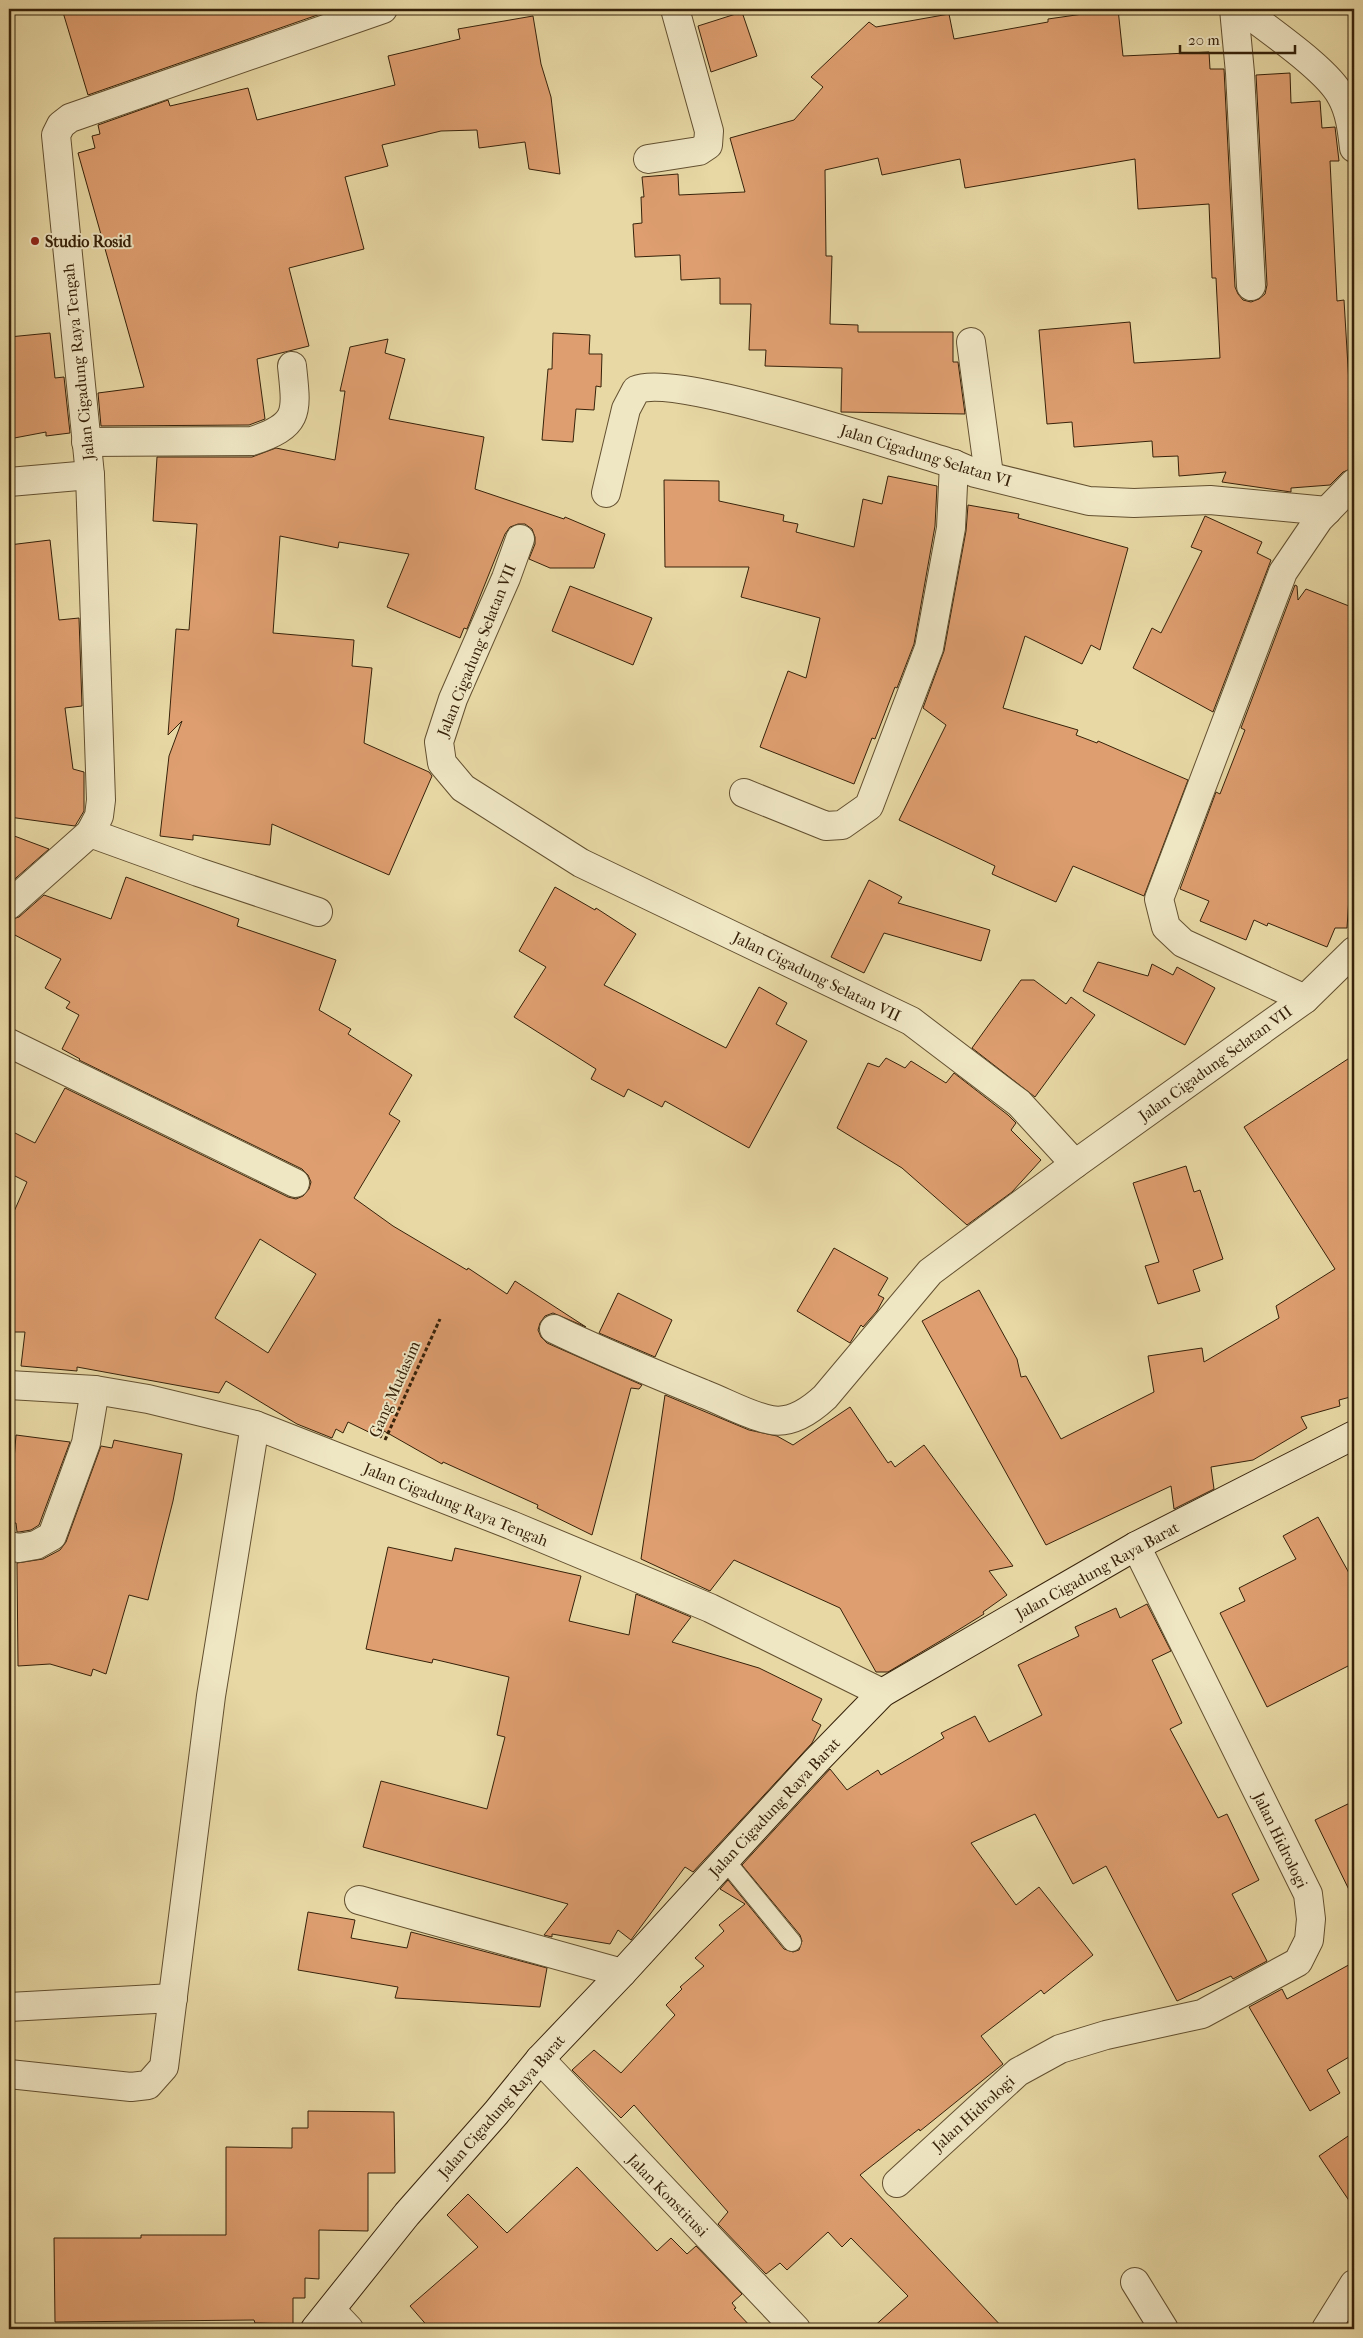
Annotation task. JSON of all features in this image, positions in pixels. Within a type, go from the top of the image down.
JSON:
[{"type":"street","name":"Jalan Cigadung Raya Tengah","points":[[9,905],[90,833],[99,816],[101,770],[90,475],[56,135],[61,125],[70,118],[383,9]]},
{"type":"street","points":[[648,159],[700,151],[708,145],[709,131],[674,9]]},
{"type":"street","points":[[1234,9],[1240,73],[1251,286]]},
{"type":"street","points":[[1242,9],[1325,76],[1341,95],[1351,120],[1354,148]]},
{"type":"street","points":[[971,342],[989,475]]},
{"type":"street","points":[[86,442],[252,441],[276,433],[290,420],[296,403],[292,366]]},
{"type":"street","name":"Jalan Cigadung Selatan VI","points":[[606,493],[626,409],[636,390],[656,387],[762,406],[954,464],[975,473],[1089,501],[1134,503],[1210,500],[1327,511]]},
{"type":"street","points":[[744,793],[826,826],[842,825],[869,806],[929,648],[951,528],[954,464]]},
{"type":"street","points":[[9,482],[90,475]]},
{"type":"street","points":[[1305,998],[1183,942],[1166,927],[1159,899],[1283,572],[1327,511],[1354,483]]},
{"type":"street","name":"Jalan Cigadung Selatan VII","points":[[520,539],[506,578],[453,699],[439,742],[442,763],[464,788],[581,863],[911,1021],[1019,1103],[1075,1164],[1305,998],[1354,951]]},
{"type":"street","points":[[90,833],[318,912]]},
{"type":"street","points":[[9,1043],[294,1183]]},
{"type":"street","points":[[554,1329],[599,1351],[772,1420],[798,1417],[814,1408],[825,1397],[930,1272],[1075,1164]]},
{"type":"street","name":"Jalan Cigadung Raya Tengah","points":[[9,1385],[95,1390],[148,1398],[255,1425],[511,1524],[710,1608],[882,1693]]},
{"type":"street","points":[[9,1546],[19,1548],[36,1545],[52,1536],[86,1443],[95,1390]]},
{"type":"street","points":[[9,2074],[131,2087],[148,2085],[164,2067],[212,1696],[255,1425]]},
{"type":"street","name":"Jalan Cigadung Raya Barat","points":[[332,2323],[407,2214],[496,2113],[540,2059],[882,1693],[1136,1546],[1354,1435]]},
{"type":"street","name":"Jalan Hidrologi","points":[[897,2183],[1018,2072],[1060,2049],[1106,2035],[1202,2014],[1298,1962],[1309,1940],[1311,1919],[1308,1894],[1136,1546]]},
{"type":"street","points":[[359,1900],[622,1973]]},
{"type":"street","points":[[9,2007],[173,1998]]},
{"type":"street","name":"Jalan Konstitusi","points":[[540,2059],[796,2329]]},
{"type":"street","points":[[1135,2282],[1164,2329]]},
{"type":"street","points":[[1326,2329],[1354,2284]]},
{"type":"lane","points":[[725,1860],[792,1942]]},
{"type":"path","name":"Gang Mudasim","points":[[372,1470],[440,1319]]},
{"type":"building","points":[[62,9],[326,9],[326,12],[88,95]]},
{"type":"building","points":[[1118,9],[1123,56],[1209,52],[1210,69],[1224,69],[1235,287],[1243,300],[1251,302],[1259,299],[1265,294],[1267,285],[1256,75],[1290,73],[1291,103],[1320,101],[1322,128],[1335,127],[1339,161],[1330,161],[1337,301],[1344,300],[1351,417],[1354,417],[1354,468],[1343,472],[1330,485],[1291,488],[1291,492],[1222,482],[1226,472],[1179,476],[1178,456],[1153,457],[1152,441],[1074,447],[1072,422],[1047,424],[1039,330],[1130,322],[1134,363],[1220,358],[1216,278],[1212,278],[1209,204],[1138,209],[1135,159],[965,188],[960,159],[882,175],[878,158],[825,170],[826,256],[832,256],[830,324],[858,325],[858,332],[953,332],[953,362],[958,362],[965,414],[841,412],[842,368],[765,366],[766,350],[749,350],[751,304],[720,304],[720,278],[681,280],[680,255],[635,257],[633,224],[642,223],[641,197],[644,197],[642,177],[678,174],[679,195],[745,192],[730,138],[794,120],[823,87],[811,77],[869,22],[876,27],[949,14],[954,39],[1048,22],[1048,19]]},
{"type":"building","points":[[742,12],[757,56],[711,72],[698,26]]},
{"type":"building","points":[[533,16],[541,64],[551,97],[560,174],[529,169],[525,142],[479,148],[477,130],[441,131],[382,145],[388,166],[345,177],[364,249],[289,268],[309,346],[257,359],[265,419],[249,425],[101,426],[98,393],[144,387],[78,153],[95,148],[92,136],[100,134],[98,125],[168,100],[170,106],[248,88],[257,120],[395,85],[388,56],[460,39],[458,29]]},
{"type":"building","points":[[50,333],[55,378],[64,377],[70,433],[46,436],[46,432],[9,439],[9,337]]},
{"type":"building","points":[[553,333],[590,335],[589,354],[602,354],[601,387],[596,386],[594,410],[576,409],[573,442],[542,440],[548,369],[552,369]]},
{"type":"building","points":[[388,339],[385,353],[405,359],[389,419],[484,437],[475,489],[564,519],[565,517],[605,534],[594,568],[550,568],[529,559],[535,544],[532,529],[525,524],[510,527],[505,534],[467,629],[464,628],[460,638],[387,607],[409,554],[339,542],[338,548],[280,536],[273,633],[354,640],[352,666],[372,668],[364,743],[429,772],[432,776],[389,875],[272,824],[270,845],[193,835],[193,840],[160,836],[169,756],[182,721],[168,735],[176,629],[189,630],[197,524],[153,521],[157,457],[252,457],[276,448],[335,460],[345,391],[340,391],[350,347]]},
{"type":"building","points":[[888,476],[937,486],[935,526],[914,644],[897,688],[895,687],[875,739],[872,738],[854,784],[760,747],[788,671],[806,678],[820,618],[741,597],[749,567],[665,567],[664,480],[719,481],[719,501],[784,515],[783,521],[798,524],[796,532],[854,547],[863,499],[882,504]]},
{"type":"building","points":[[968,505],[1019,514],[1018,518],[1128,548],[1100,650],[1091,645],[1082,664],[1025,636],[1003,708],[1078,730],[1076,735],[1097,743],[1098,741],[1188,780],[1144,896],[1073,866],[1056,902],[992,874],[995,866],[899,820],[946,725],[923,708],[944,651],[966,531]]},
{"type":"building","points":[[1205,516],[1262,542],[1257,553],[1271,560],[1213,712],[1133,668],[1152,628],[1161,633],[1202,551],[1191,547]]},
{"type":"building","points":[[50,540],[59,620],[79,618],[82,706],[65,708],[73,769],[84,772],[84,811],[75,826],[9,817],[9,545]]},
{"type":"building","points":[[1295,585],[1297,586],[1298,600],[1306,589],[1354,608],[1354,883],[1350,882],[1347,928],[1335,928],[1327,947],[1268,923],[1267,926],[1254,920],[1246,940],[1200,921],[1209,901],[1180,889],[1216,792],[1220,794],[1245,730],[1241,728]]},
{"type":"building","points":[[570,586],[652,618],[633,665],[552,631]]},
{"type":"building","points":[[9,834],[49,849],[9,884]]},
{"type":"building","points":[[126,877],[239,919],[237,926],[336,960],[319,1010],[351,1029],[348,1034],[412,1075],[389,1114],[400,1121],[354,1198],[393,1226],[467,1270],[468,1268],[507,1294],[515,1281],[586,1327],[553,1313],[545,1316],[538,1330],[541,1337],[547,1343],[642,1385],[639,1389],[631,1388],[592,1535],[537,1508],[538,1505],[443,1462],[442,1464],[384,1431],[381,1438],[348,1422],[343,1433],[336,1429],[332,1438],[297,1424],[226,1381],[219,1393],[77,1367],[77,1371],[21,1366],[25,1332],[9,1332],[9,1298],[14,1298],[9,1223],[27,1182],[9,1173],[9,1130],[35,1143],[65,1088],[288,1197],[296,1199],[303,1196],[309,1189],[311,1182],[308,1175],[302,1169],[79,1060],[62,1049],[79,1015],[66,1008],[70,1002],[45,988],[61,959],[9,932],[9,920],[19,917],[44,895],[111,919]],"holes":[[[260,1239],[316,1274],[268,1353],[215,1318]]]},
{"type":"building","points":[[869,880],[902,897],[898,903],[990,930],[981,961],[884,933],[864,973],[831,957]]},
{"type":"building","points":[[555,887],[595,910],[596,908],[636,934],[604,985],[726,1048],[759,987],[787,1003],[776,1024],[807,1041],[749,1148],[665,1101],[662,1107],[628,1089],[624,1097],[591,1079],[596,1069],[514,1017],[546,967],[519,951]]},
{"type":"building","points":[[1098,962],[1148,976],[1152,964],[1173,975],[1177,967],[1215,988],[1185,1045],[1083,991]]},
{"type":"building","points":[[1021,980],[1034,980],[1066,1004],[1071,997],[1095,1015],[1035,1097],[972,1048]]},
{"type":"building","points":[[1354,1055],[1354,1396],[1339,1400],[1340,1406],[1301,1417],[1307,1428],[1253,1460],[1211,1467],[1214,1489],[1174,1509],[1171,1486],[1046,1545],[922,1321],[979,1290],[1017,1359],[1021,1377],[1026,1376],[1061,1439],[1154,1392],[1148,1356],[1202,1348],[1204,1362],[1279,1318],[1276,1306],[1335,1269],[1244,1127]]},
{"type":"building","points":[[886,1058],[905,1068],[911,1061],[946,1083],[954,1073],[1016,1123],[1011,1130],[1041,1160],[1012,1192],[967,1225],[902,1168],[837,1128],[868,1063],[879,1067]]},
{"type":"building","points":[[1186,1166],[1194,1192],[1200,1190],[1223,1259],[1193,1270],[1200,1291],[1158,1304],[1145,1266],[1159,1262],[1133,1183]]},
{"type":"building","points":[[834,1248],[888,1278],[878,1295],[884,1298],[877,1311],[863,1327],[861,1325],[850,1343],[797,1311]]},
{"type":"building","points":[[618,1293],[672,1320],[655,1357],[599,1333]]},
{"type":"building","points":[[665,1395],[749,1430],[777,1436],[793,1445],[850,1407],[888,1463],[891,1461],[895,1467],[924,1445],[1013,1566],[989,1571],[1007,1595],[983,1612],[984,1614],[888,1672],[876,1672],[840,1608],[734,1560],[710,1591],[641,1559]]},
{"type":"building","points":[[16,1435],[70,1442],[39,1525],[31,1530],[19,1532],[17,1532],[16,1523],[9,1523]]},
{"type":"building","points":[[114,1440],[182,1454],[173,1501],[148,1600],[129,1595],[106,1674],[93,1669],[91,1676],[50,1664],[18,1666],[17,1563],[43,1559],[60,1550],[66,1542],[101,1446],[112,1448]]},
{"type":"building","points":[[1318,1517],[1354,1582],[1354,1663],[1267,1707],[1220,1613],[1245,1601],[1239,1588],[1296,1559],[1283,1536]]},
{"type":"building","points":[[388,1547],[452,1561],[455,1548],[581,1576],[569,1621],[629,1635],[636,1594],[691,1617],[672,1642],[759,1668],[822,1699],[812,1720],[821,1725],[812,1743],[693,1872],[685,1867],[631,1940],[618,1930],[610,1944],[552,1934],[552,1937],[544,1935],[568,1904],[363,1847],[381,1781],[487,1809],[505,1737],[497,1735],[509,1677],[433,1659],[432,1663],[366,1649]]},
{"type":"building","points":[[1147,1604],[1171,1651],[1152,1660],[1182,1723],[1170,1729],[1218,1818],[1227,1814],[1259,1880],[1232,1894],[1267,1961],[1233,1979],[1231,1976],[1177,2001],[1106,1866],[1073,1884],[1035,1814],[971,1843],[1016,1905],[1039,1887],[1093,1955],[1044,1994],[1041,1990],[981,2036],[1003,2064],[920,2131],[919,2129],[860,2175],[1004,2329],[871,2329],[908,2296],[851,2238],[842,2247],[828,2232],[787,2270],[780,2263],[766,2274],[718,2224],[728,2212],[634,2105],[621,2118],[572,2070],[594,2050],[621,2073],[675,2015],[666,2005],[682,1989],[680,1987],[704,1966],[695,1958],[724,1931],[719,1925],[745,1904],[720,1889],[728,1880],[784,1949],[793,1952],[799,1950],[802,1941],[800,1935],[742,1865],[830,1769],[847,1790],[878,1770],[881,1775],[944,1738],[941,1733],[975,1716],[989,1742],[1042,1715],[1018,1665],[1079,1636],[1075,1627],[1116,1608],[1120,1618]]},
{"type":"building","points":[[1354,1801],[1354,1900],[1315,1820]]},
{"type":"building","points":[[308,1912],[355,1920],[351,1938],[407,1948],[411,1932],[547,1968],[540,2007],[395,1998],[398,1987],[298,1970]]},
{"type":"building","points":[[1354,1962],[1354,2054],[1327,2070],[1340,2093],[1310,2111],[1249,2007],[1282,1989],[1287,1999]]},
{"type":"building","points":[[308,2111],[394,2112],[395,2173],[368,2173],[368,2231],[319,2230],[319,2279],[305,2278],[305,2298],[293,2298],[293,2324],[255,2323],[254,2320],[55,2322],[54,2238],[141,2238],[141,2235],[226,2235],[226,2147],[292,2148],[292,2128],[308,2128]]},
{"type":"building","points":[[1354,2132],[1354,2208],[1319,2156]]},
{"type":"building","points":[[577,2167],[657,2251],[671,2238],[687,2254],[696,2246],[742,2294],[732,2303],[736,2308],[734,2309],[753,2329],[430,2329],[410,2306],[478,2247],[447,2215],[468,2194],[507,2233]]},
{"type":"place","name":"Studio Rosid","points":[[35,241]]}]
